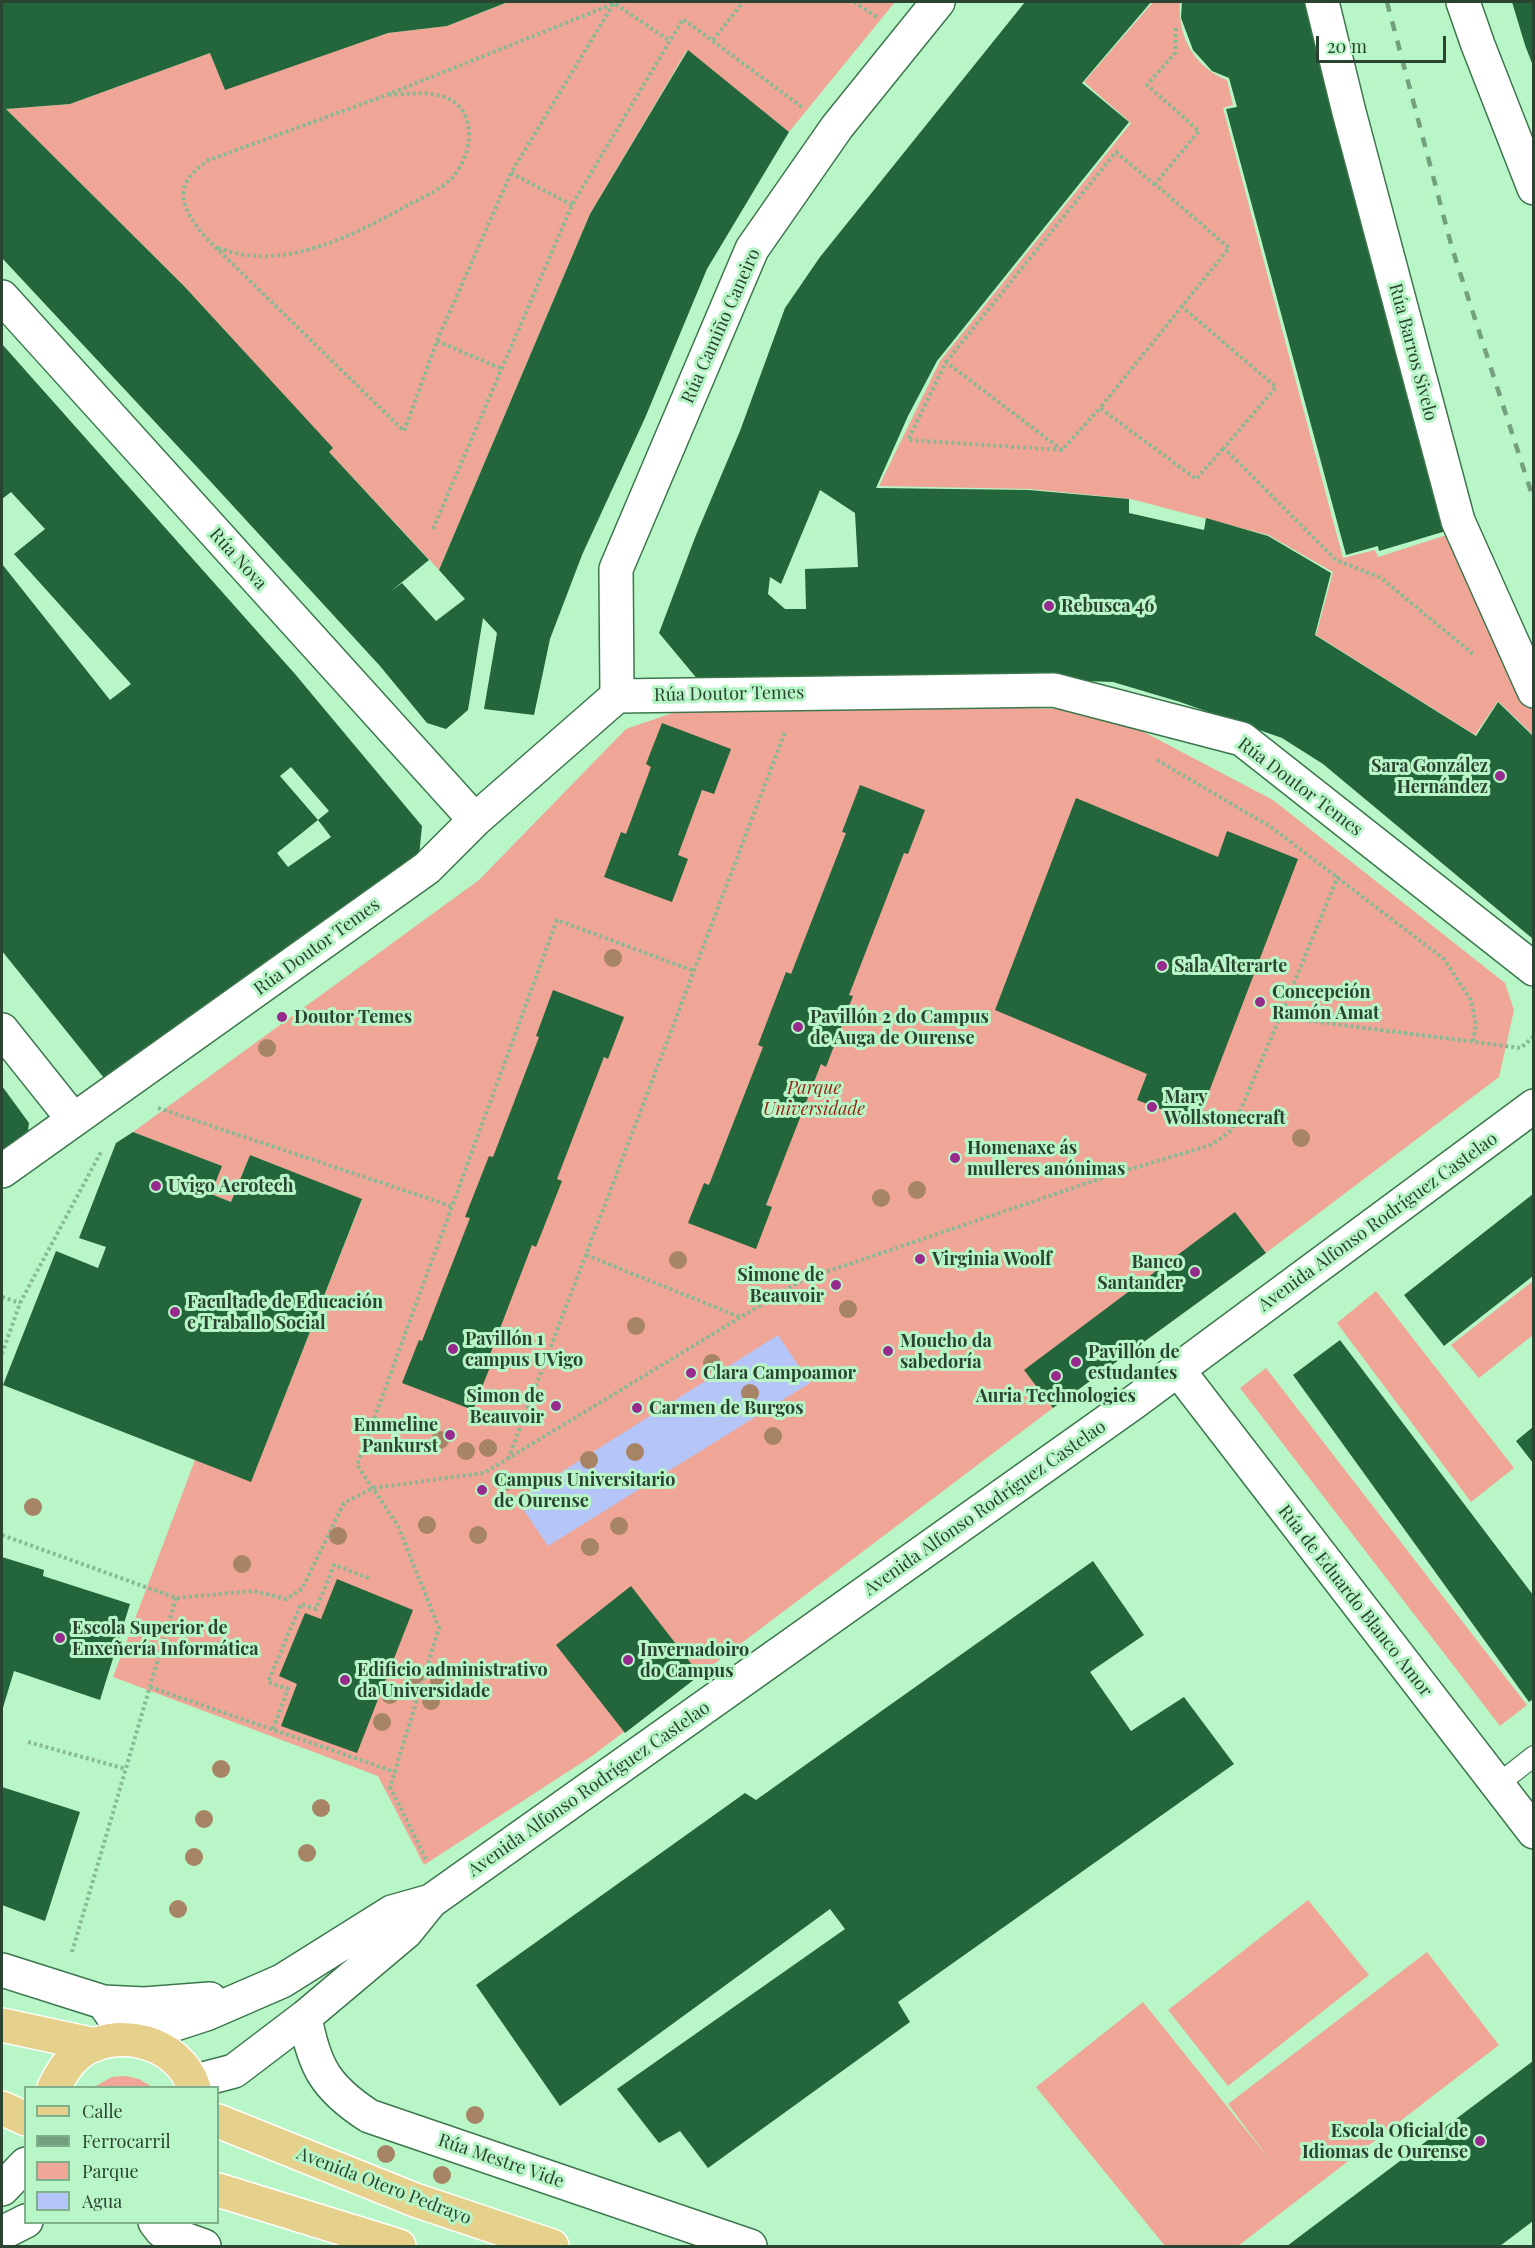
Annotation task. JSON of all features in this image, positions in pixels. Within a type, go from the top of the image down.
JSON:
[{"type":"main road","points":[[2,2025],[95,2045]]},
{"type":"main road","points":[[55,2086],[65,2068],[79,2054],[95,2045],[129,2039],[151,2044],[168,2053],[182,2067],[193,2085]]},
{"type":"main road","points":[[2,2108],[24,2118]]},
{"type":"main road","name":"Avenida Otero Pedrayo","points":[[219,2121],[415,2199],[552,2247]]},
{"type":"main road","points":[[219,2190],[399,2247]]},
{"type":"street","name":"Rúa Camiño Caneiro","points":[[617,696],[616,568],[752,249],[834,130],[938,2]]},
{"type":"street","name":"Rúa Barros Sivelo","points":[[1322,2],[1458,521],[1533,691]]},
{"type":"street","points":[[1464,2],[1478,45],[1533,188]]},
{"type":"street","name":"Rúa Nova","points":[[2,297],[475,820]]},
{"type":"street","name":"Rúa Doutor Temes","points":[[2,1171],[427,868],[475,820],[617,696],[1054,690],[1242,739],[1533,969]]},
{"type":"street","points":[[2,1030],[73,1119]]},
{"type":"street","name":"Avenida Alfonso Rodríguez Castelao","points":[[193,2085],[234,2071],[305,2017],[406,1932],[431,1901],[1178,1370],[1533,1106]]},
{"type":"street","name":"Rúa de Eduardo Blanco Amor","points":[[1178,1370],[1533,1832]]},
{"type":"street","name":"Avenida Alfonso Rodríguez Castelao","points":[[129,2039],[206,2014],[282,1982],[392,1912],[431,1901]]},
{"type":"street","points":[[2,1970],[103,2002],[144,2004],[247,1996]]},
{"type":"street","points":[[103,2002],[129,2039]]},
{"type":"street","name":"Rúa Mestre Vide","points":[[305,2017],[309,2043],[323,2076],[342,2098],[369,2116],[750,2247]]},
{"type":"street","points":[[2,2189],[24,2166]]},
{"type":"street","points":[[2,2233],[24,2222]]},
{"type":"street","points":[[156,2224],[162,2231],[204,2247]]},
{"type":"lane","points":[[1497,1785],[1533,1756]]},
{"type":"path","points":[[616,2],[670,41]]},
{"type":"path","points":[[616,2],[511,173],[437,341],[404,431],[217,248],[192,220],[185,208],[183,194],[191,173],[209,160],[384,96],[616,2]]},
{"type":"path","points":[[713,40],[743,2]]},
{"type":"path","points":[[432,529],[572,206],[683,19],[834,130]]},
{"type":"path","points":[[1160,189],[1155,184],[1199,131],[1147,85],[1175,53],[1176,28]]},
{"type":"path","points":[[217,248],[258,256],[296,252],[369,226],[451,178],[469,149],[470,128],[464,114],[446,98],[416,93],[384,96]]},
{"type":"path","points":[[1116,152],[1229,248],[1100,408],[1062,450],[909,440],[946,362],[1116,152]]},
{"type":"path","points":[[511,173],[572,206]]},
{"type":"path","points":[[1100,408],[1196,479],[1276,387],[1182,306]]},
{"type":"path","points":[[437,341],[500,368]]},
{"type":"path","points":[[946,362],[1062,450]]},
{"type":"path","points":[[1224,448],[1336,560],[1382,578],[1480,660]]},
{"type":"path","points":[[508,1459],[791,715],[777,715],[767,693]]},
{"type":"path","points":[[1151,756],[1271,827],[1444,959],[1471,1000],[1476,1025],[1473,1041]]},
{"type":"path","points":[[2,1535],[176,1598],[254,1591],[286,1599],[302,1589],[344,1503],[373,1488],[484,1473],[802,1280],[1117,1173],[1211,1145],[1232,1130],[1338,876]]},
{"type":"path","points":[[426,1859],[390,1787],[439,1628],[410,1552],[357,1465],[557,920],[693,971]]},
{"type":"path","points":[[1281,1017],[1521,1048],[1533,1036]]},
{"type":"path","points":[[131,1079],[158,1108],[451,1206]]},
{"type":"path","points":[[2,1354],[20,1303],[102,1149]]},
{"type":"path","points":[[586,1255],[741,1317]]},
{"type":"path","points":[[2,1297],[20,1303]]},
{"type":"path","points":[[273,1729],[288,1689],[268,1682],[301,1604],[316,1609],[334,1565],[369,1578]]},
{"type":"path","points":[[60,1988],[176,1598]]},
{"type":"path","points":[[150,1687],[395,1772]]},
{"type":"path","points":[[28,1742],[126,1769]]},
{"type":"green space","points":[[509,2],[895,2],[789,132],[687,50],[590,214],[439,570],[329,452],[332,448],[184,286],[6,109],[70,104],[210,53],[225,89],[388,33],[447,26]]},
{"type":"green space","points":[[1153,2],[1180,2],[1182,27],[1190,49],[1206,68],[1227,80],[1233,105],[1223,108],[1343,558],[1375,550],[1378,557],[1456,532],[1533,712],[1533,735],[1498,701],[1475,735],[1316,635],[1333,572],[1268,535],[1131,499],[1030,489],[879,486],[940,361],[1131,123],[1084,82]]},
{"type":"green space","name":"Parque Universidade","points":[[891,704],[1060,709],[1140,730],[1273,800],[1505,983],[1514,1010],[1499,1077],[1266,1253],[1053,1408],[592,1756],[424,1865],[378,1776],[113,1677],[195,1460],[251,1481],[362,1200],[250,1155],[231,1202],[211,1194],[221,1166],[133,1132],[479,880],[626,729],[684,709]]},
{"type":"green space","points":[[1533,1281],[1533,1335],[1479,1378],[1451,1345]]},
{"type":"green space","points":[[1376,1291],[1514,1468],[1471,1502],[1337,1323]]},
{"type":"green space","points":[[1266,1368],[1527,1705],[1500,1726],[1240,1388]]},
{"type":"green space","points":[[1308,1900],[1369,1975],[1228,2086],[1168,2010]]},
{"type":"green space","points":[[1427,1952],[1499,2045],[1238,2246],[1165,2246],[1036,2087],[1143,2002],[1270,2160],[1228,2104]]},
{"type":"green space","points":[[126,2076],[139,2079],[150,2086],[96,2086],[112,2077]]},
{"type":"water","points":[[778,1335],[810,1383],[548,1546],[517,1500]]},
{"type":"building","points":[[2,2],[508,2],[447,26],[388,33],[225,90],[210,53],[70,104],[6,109],[184,286],[333,448],[329,452],[429,560],[390,592],[402,583],[436,621],[465,599],[439,570],[590,214],[688,50],[789,132],[707,269],[645,418],[582,555],[550,639],[534,715],[484,709],[497,633],[483,618],[468,710],[446,729],[427,723],[380,666],[2,258]]},
{"type":"building","points":[[1025,2],[1151,2],[1082,83],[1129,122],[937,361],[908,416],[876,488],[1029,490],[1129,499],[1129,513],[1204,530],[1206,518],[1268,536],[1331,573],[1315,635],[1476,736],[1498,702],[1533,736],[1533,939],[1323,764],[1282,738],[1180,702],[1113,682],[1027,679],[699,681],[659,633],[696,535],[740,431],[785,308],[820,257]],"holes":[[[820,490],[855,513],[858,567],[805,569],[806,609],[785,609],[768,594],[770,577],[781,584]]]},
{"type":"building","points":[[1182,2],[1313,2],[1446,531],[1379,551],[1378,546],[1346,555],[1226,109],[1237,107],[1229,78],[1212,71],[1193,50],[1181,18]]},
{"type":"building","points":[[1512,2],[1533,2],[1533,66],[1525,45]]},
{"type":"building","points":[[2,344],[295,674],[422,826],[419,856],[104,1078],[2,951],[2,564],[110,700],[131,684],[14,554],[45,529],[11,492],[2,499]],"holes":[[[291,767],[329,811],[318,820],[280,776]],[[318,820],[331,837],[288,867],[277,853]]]},
{"type":"building","points":[[662,723],[731,749],[714,794],[702,790],[678,855],[688,859],[672,902],[604,877],[621,832],[626,834],[651,767],[646,764]]},
{"type":"building","points":[[860,785],[925,810],[908,854],[904,853],[849,995],[853,996],[826,1067],[821,1064],[766,1205],[772,1207],[756,1249],[688,1223],[704,1183],[709,1185],[763,1047],[758,1045],[786,972],[791,974],[846,833],[842,832]]},
{"type":"building","points":[[1076,798],[1218,857],[1227,831],[1298,859],[1197,1123],[1137,1100],[1147,1074],[995,1010]]},
{"type":"building","points":[[553,990],[624,1017],[608,1059],[604,1057],[557,1179],[562,1181],[536,1247],[532,1245],[486,1365],[490,1367],[473,1410],[402,1383],[419,1340],[422,1341],[470,1218],[465,1217],[489,1156],[493,1157],[539,1037],[536,1036]]},
{"type":"building","points":[[2,1086],[29,1123],[27,1138],[2,1158]]},
{"type":"building","name":"Facultade de Educación e Traballo Social","points":[[133,1132],[222,1166],[211,1194],[231,1202],[250,1155],[362,1199],[251,1482],[3,1385],[56,1251],[98,1268],[106,1247],[79,1238],[116,1143]]},
{"type":"building","points":[[1533,1194],[1533,1276],[1444,1346],[1404,1295]]},
{"type":"building","points":[[1235,1212],[1266,1253],[1053,1408],[1024,1370]]},
{"type":"building","points":[[1340,1340],[1533,1595],[1533,1699],[1529,1702],[1293,1375]]},
{"type":"building","points":[[1533,1427],[1533,1463],[1516,1441]]},
{"type":"building","name":"Escola Superior de Enxeñería Informática","points":[[2,1557],[44,1570],[43,1576],[130,1604],[100,1700],[14,1671],[2,1711]]},
{"type":"building","points":[[1093,1561],[1144,1635],[1090,1672],[1131,1731],[1184,1697],[1234,1764],[898,2002],[910,2022],[708,2168],[680,2131],[659,2143],[617,2089],[845,1929],[830,1909],[560,2106],[476,1985],[745,1793],[756,1800]]},
{"type":"building","points":[[337,1579],[413,1610],[357,1753],[281,1726],[297,1684],[279,1676],[305,1613],[321,1619]]},
{"type":"building","name":"Invernadoiro do Campus","points":[[631,1586],[700,1675],[625,1733],[556,1645]]},
{"type":"building","points":[[2,1787],[80,1812],[45,1921],[2,1905]]},
{"type":"building","name":"Escola Oficial de Idiomas de Ourense","points":[[1533,2061],[1533,2221],[1500,2246],[1287,2246]]},
{"type":"railway","points":[[1387,2],[1452,248],[1534,501]]},
{"type":"place","name":"Rebusca 46","points":[[1049,606]]},
{"type":"place","name":"Sara González Hernández","points":[[1500,776]]},
{"type":"place","name":"Sala Alterarte","points":[[1162,966]]},
{"type":"place","name":"Concepción Ramón Amat","points":[[1260,1002]]},
{"type":"place","name":"Doutor Temes","points":[[282,1017]]},
{"type":"place","name":"Pavillón 2 do Campus de Auga de Ourense","points":[[798,1027]]},
{"type":"place","name":"Mary Wollstonecraft","points":[[1152,1107]]},
{"type":"place","name":"Homenaxe ás mulleres anónimas","points":[[955,1158]]},
{"type":"place","name":"Uvigo Aerotech","points":[[156,1186]]},
{"type":"place","name":"Virginia Woolf","points":[[920,1259]]},
{"type":"place","name":"Banco Santander","points":[[1195,1272]]},
{"type":"place","name":"Simone de Beauvoir","points":[[836,1285]]},
{"type":"place","name":"Facultade de Educación e Traballo Social","points":[[175,1312]]},
{"type":"place","name":"Pavillón 1 campus UVigo","points":[[453,1349]]},
{"type":"place","name":"Moucho da sabedoría","points":[[888,1351]]},
{"type":"place","name":"Pavillón de estudantes","points":[[1076,1362]]},
{"type":"place","name":"Clara Campoamor","points":[[691,1373]]},
{"type":"place","name":"Auria Technologies","points":[[1056,1376]]},
{"type":"place","name":"Simon de Beauvoir","points":[[556,1406]]},
{"type":"place","name":"Carmen de Burgos","points":[[637,1408]]},
{"type":"place","name":"Emmeline Pankurst","points":[[450,1435]]},
{"type":"place","name":"Campus Universitario de Ourense","points":[[482,1490]]},
{"type":"place","name":"Escola Superior de Enxeñería Informática","points":[[60,1638]]},
{"type":"place","name":"Invernadoiro do Campus","points":[[628,1660]]},
{"type":"place","name":"Edificio administrativo da Universidade","points":[[345,1680]]},
{"type":"place","name":"Escola Oficial de Idiomas de Ourense","points":[[1480,2141]]}]
